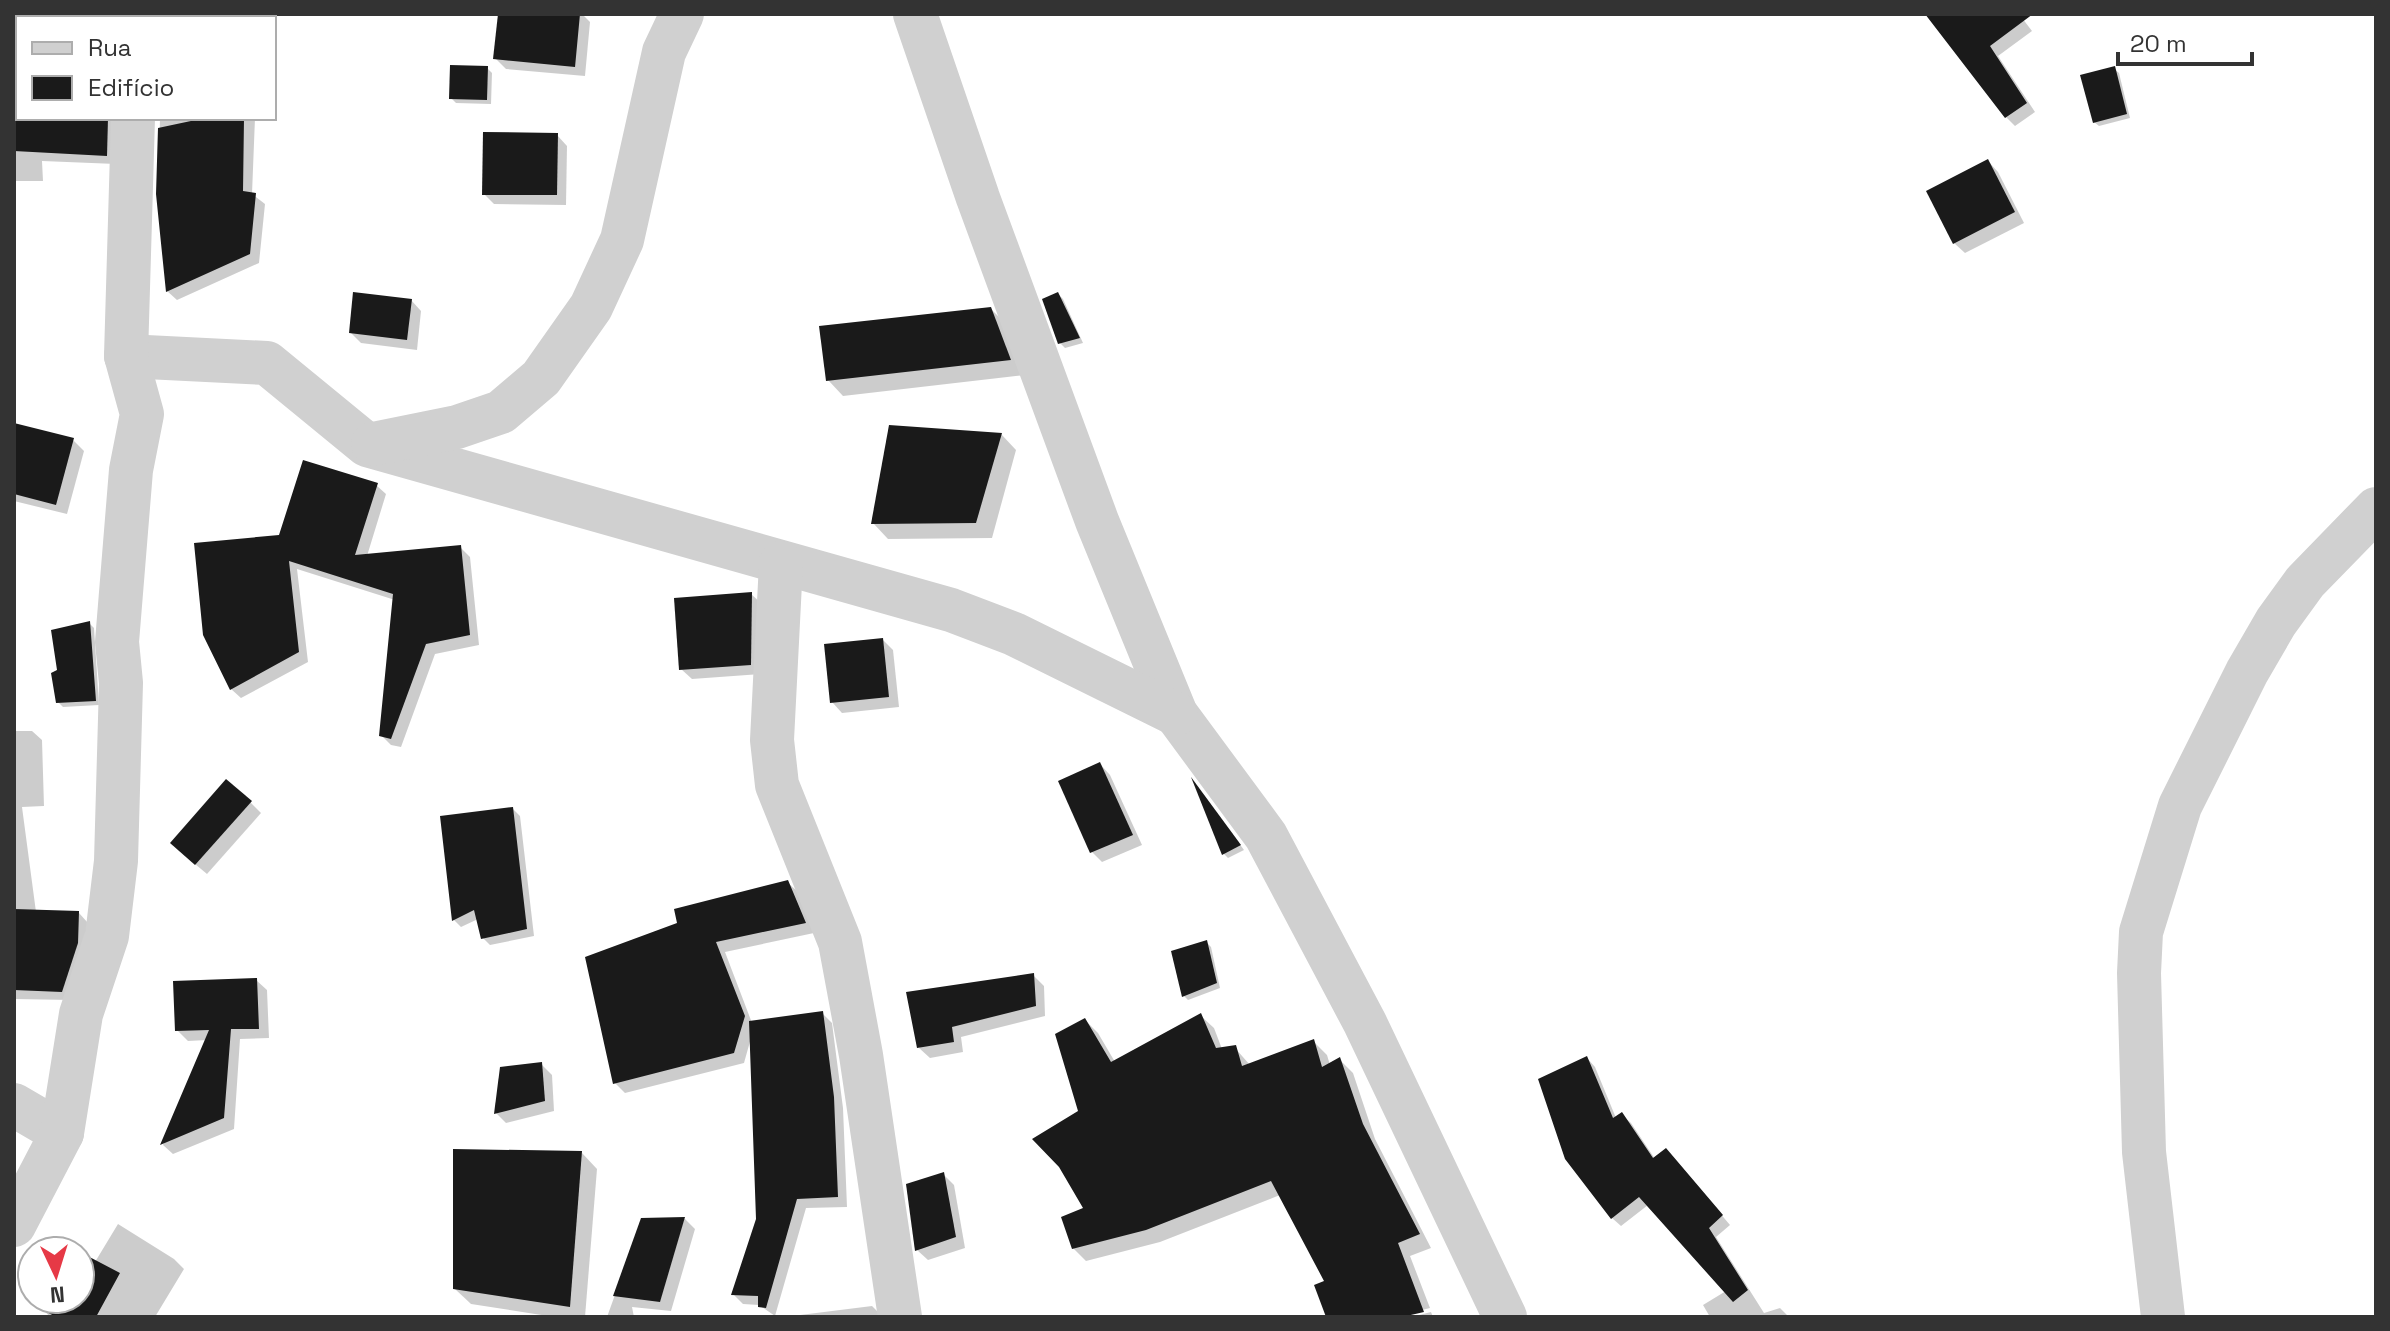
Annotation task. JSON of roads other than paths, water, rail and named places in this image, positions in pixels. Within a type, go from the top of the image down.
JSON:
[{"type":"street","points":[[367,445],[457,427],[501,412],[541,378],[591,307],[622,240],[664,52],[682,14]]},
{"type":"street","points":[[915,14],[1086,491],[1176,714],[1266,836],[1365,1023],[1505,1317]]},
{"type":"street","points":[[14,1225],[62,1133],[81,1014],[107,936],[116,861],[121,683],[117,642],[131,470],[142,414],[126,356],[133,120]]},
{"type":"street","points":[[126,356],[267,363],[367,445],[951,610],[1014,634],[1176,714]]},
{"type":"street","points":[[2163,1317],[2144,1152],[2139,973],[2141,932],[2180,806],[2247,672],[2276,622],[2305,582],[2376,509]]},
{"type":"street","points":[[781,563],[772,740],[777,785],[840,942],[861,1055],[900,1317]]},
{"type":"street","points":[[14,1105],[62,1133]]}]
